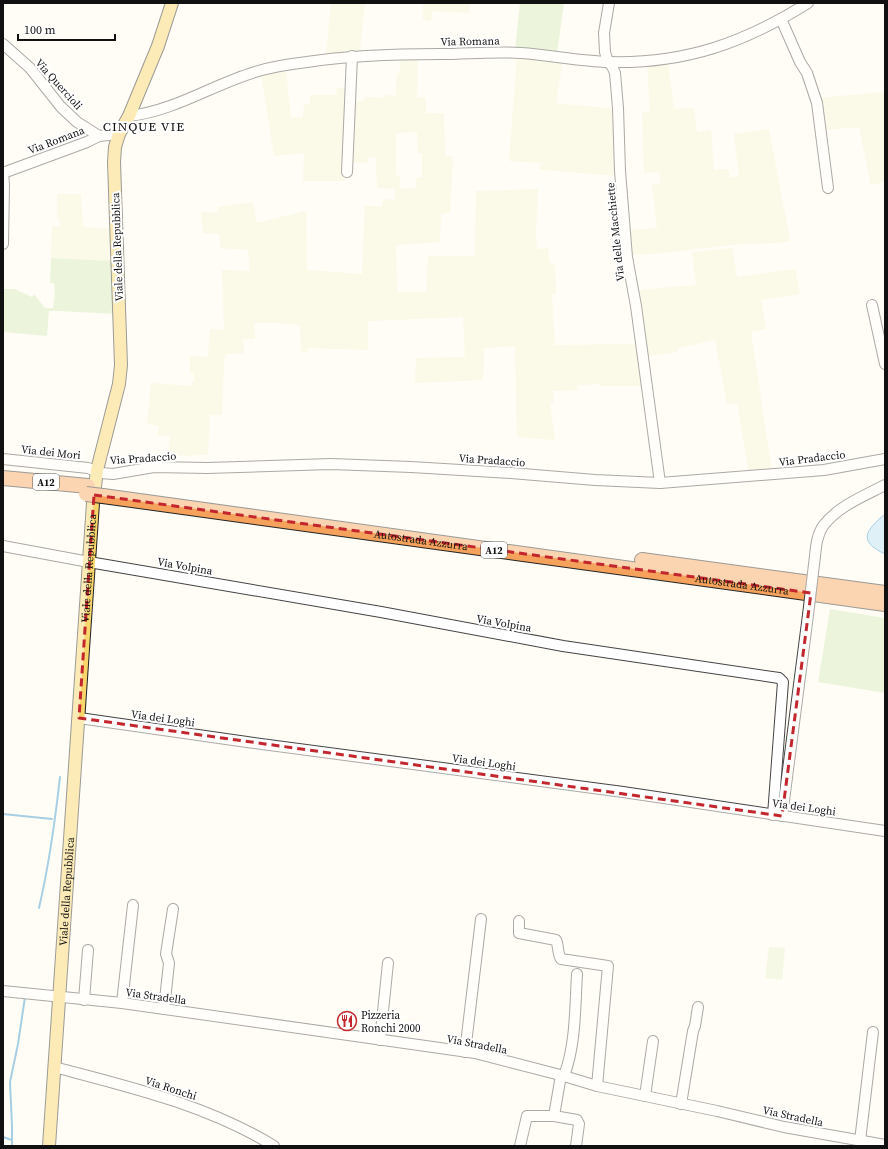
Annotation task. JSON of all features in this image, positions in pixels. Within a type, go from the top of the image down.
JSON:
[{"type":"highway","name":"Autostrada Azzurra","points":[[3,478],[885,593]]},
{"type":"highway","name":"Autostrada Azzurra","points":[[3,487],[87,490]]},
{"type":"highway","name":"Autostrada Azzurra","points":[[103,492],[885,604]]},
{"type":"main road","name":"Viale della Repubblica","points":[[49,1146],[93,503],[97,470],[119,384],[121,365],[114,162],[115,147],[119,134],[129,116],[158,46],[172,3]]},
{"type":"street","name":"Via delle Macchiette","points":[[609,3],[604,33],[605,52],[608,62],[612,66],[615,73],[618,108],[620,171],[627,257],[636,306],[660,483]]},
{"type":"street","name":"Via Romana","points":[[129,116],[146,114],[163,109],[255,72],[306,62],[352,56],[493,52],[521,53],[608,62],[687,56],[738,40],[782,19],[803,4]]},
{"type":"street","points":[[782,19],[800,62],[807,73],[817,104],[828,188]]},
{"type":"street","name":"Via Quercioli","points":[[3,44],[30,68],[61,107],[77,122],[99,136]]},
{"type":"street","points":[[347,172],[352,56]]},
{"type":"street","name":"Via Romana","points":[[3,173],[87,142],[99,136],[119,134]]},
{"type":"street","points":[[3,173],[3,244]]},
{"type":"street","points":[[872,305],[885,364]]},
{"type":"street","name":"Via dei Mori","points":[[3,459],[97,470]]},
{"type":"street","name":"Via Pradaccio","points":[[97,470],[101,473],[113,474],[154,467],[207,468],[331,464],[411,467],[594,480],[660,483],[824,470],[885,459]]},
{"type":"street","points":[[778,816],[808,615],[816,543],[822,527],[832,516],[853,502],[885,485]]},
{"type":"street","name":"Via Volpina","points":[[3,546],[381,612],[563,646],[779,678],[783,682],[778,816]]},
{"type":"street","name":"Via dei Loghi","points":[[79,718],[255,744],[615,791],[885,831]]},
{"type":"street","points":[[120,1003],[133,905]]},
{"type":"street","points":[[164,1009],[170,963],[166,954],[173,909]]},
{"type":"street","points":[[466,1052],[481,919]]},
{"type":"street","points":[[518,921],[519,933],[556,940],[558,944],[558,954],[561,959],[608,966],[597,1086]]},
{"type":"street","points":[[84,1000],[88,950]]},
{"type":"street","points":[[117,961],[123,962],[120,1003]]},
{"type":"street","points":[[380,1040],[388,963]]},
{"type":"street","points":[[554,1116],[562,1075],[572,1038],[577,974]]},
{"type":"street","name":"Via Stradella","points":[[3,991],[120,1003],[466,1052],[562,1075],[597,1086],[717,1111],[784,1127],[885,1144]]},
{"type":"street","points":[[681,1104],[698,1007]]},
{"type":"street","points":[[860,1141],[873,1032]]},
{"type":"street","points":[[645,1096],[653,1041]]},
{"type":"street","name":"Via Ronchi","points":[[54,1068],[125,1085],[192,1107],[226,1120],[255,1134],[274,1146]]},
{"type":"street","points":[[520,1146],[526,1116],[554,1116],[577,1120],[579,1124],[576,1146]]},
{"type":"highlighted area","points":[[94,495],[811,593],[782,816],[79,718]]},
{"type":"shaded area","points":[[331,3],[365,3],[360,49],[357,52],[326,54]]},
{"type":"shaded area","points":[[423,3],[470,3],[469,13],[432,11],[431,21],[423,20]]},
{"type":"shaded area","points":[[401,56],[418,57],[417,97],[426,98],[426,113],[444,113],[445,156],[452,156],[453,159],[450,213],[441,214],[440,242],[396,245],[397,292],[426,292],[428,256],[475,256],[476,191],[538,189],[536,234],[537,249],[548,248],[550,263],[555,263],[556,294],[552,295],[555,345],[639,344],[644,377],[640,379],[642,386],[600,386],[600,384],[578,385],[577,390],[553,391],[554,402],[550,403],[555,440],[517,437],[515,346],[484,348],[483,380],[415,383],[416,358],[465,357],[463,317],[368,321],[368,350],[308,348],[307,353],[301,353],[300,325],[254,323],[255,339],[243,339],[244,353],[226,354],[224,360],[222,415],[210,415],[208,455],[168,456],[170,435],[158,436],[159,426],[147,424],[151,383],[191,386],[192,382],[194,382],[194,374],[190,373],[190,356],[208,357],[210,329],[224,330],[222,270],[250,271],[248,250],[221,248],[219,234],[203,233],[201,212],[217,213],[218,207],[253,202],[257,223],[306,211],[307,270],[362,274],[365,206],[382,206],[383,200],[395,199],[395,189],[377,188],[376,158],[368,157],[367,163],[346,162],[345,181],[303,181],[304,153],[274,156],[261,74],[286,71],[291,118],[303,117],[304,104],[310,104],[310,95],[336,95],[337,88],[350,88],[349,102],[362,101],[367,97],[384,98],[385,95],[395,96],[397,73],[400,73]],"holes":[[[417,132],[418,153],[422,153],[422,177],[416,178],[416,188],[400,189],[400,176],[396,175],[396,133]]]},
{"type":"shaded area","points":[[517,56],[563,60],[556,103],[615,109],[619,176],[543,170],[539,169],[542,163],[509,161]]},
{"type":"shaded area","points":[[668,62],[674,109],[694,108],[697,132],[711,130],[714,170],[728,169],[730,177],[739,177],[734,134],[769,129],[790,241],[777,243],[739,244],[663,253],[634,255],[631,253],[630,230],[657,228],[652,185],[661,183],[659,172],[644,173],[642,113],[650,112],[647,64]]},
{"type":"shaded area","points":[[885,92],[885,182],[871,185],[859,127],[823,130],[817,98]]},
{"type":"shaded area","points":[[57,194],[81,194],[83,227],[113,229],[113,261],[51,258],[52,226],[60,226],[59,219],[57,218]]},
{"type":"shaded area","points":[[732,248],[737,277],[795,269],[800,294],[761,300],[766,329],[751,332],[772,472],[749,474],[737,403],[727,404],[715,340],[678,348],[678,352],[648,356],[636,290],[696,285],[692,252]]},
{"type":"green space","points":[[520,3],[564,3],[557,54],[515,50]]},
{"type":"green space","points":[[51,258],[113,261],[115,314],[49,311],[47,336],[3,332],[4,289],[15,289],[32,297],[34,294],[45,308],[53,308],[55,290],[54,283],[50,283]]},
{"type":"green space","points":[[830,609],[885,618],[885,693],[818,682]]},
{"type":"green space","points":[[769,947],[785,948],[782,980],[765,978]]},
{"type":"water","points":[[885,514],[885,554],[871,545],[867,535],[873,525]]},
{"type":"waterway","points":[[39,908],[46,876],[60,777]]},
{"type":"waterway","points":[[3,814],[52,819]]},
{"type":"waterway","points":[[12,1146],[10,1082],[18,1044],[25,997]]},
{"type":"waterway","points":[[3,1137],[12,1140]]},
{"type":"place","name":"Pizzeria Ronchi 2000","points":[[347,1021]]},
{"type":"district","name":"CINQUE VIE","points":[[144,126]]}]
